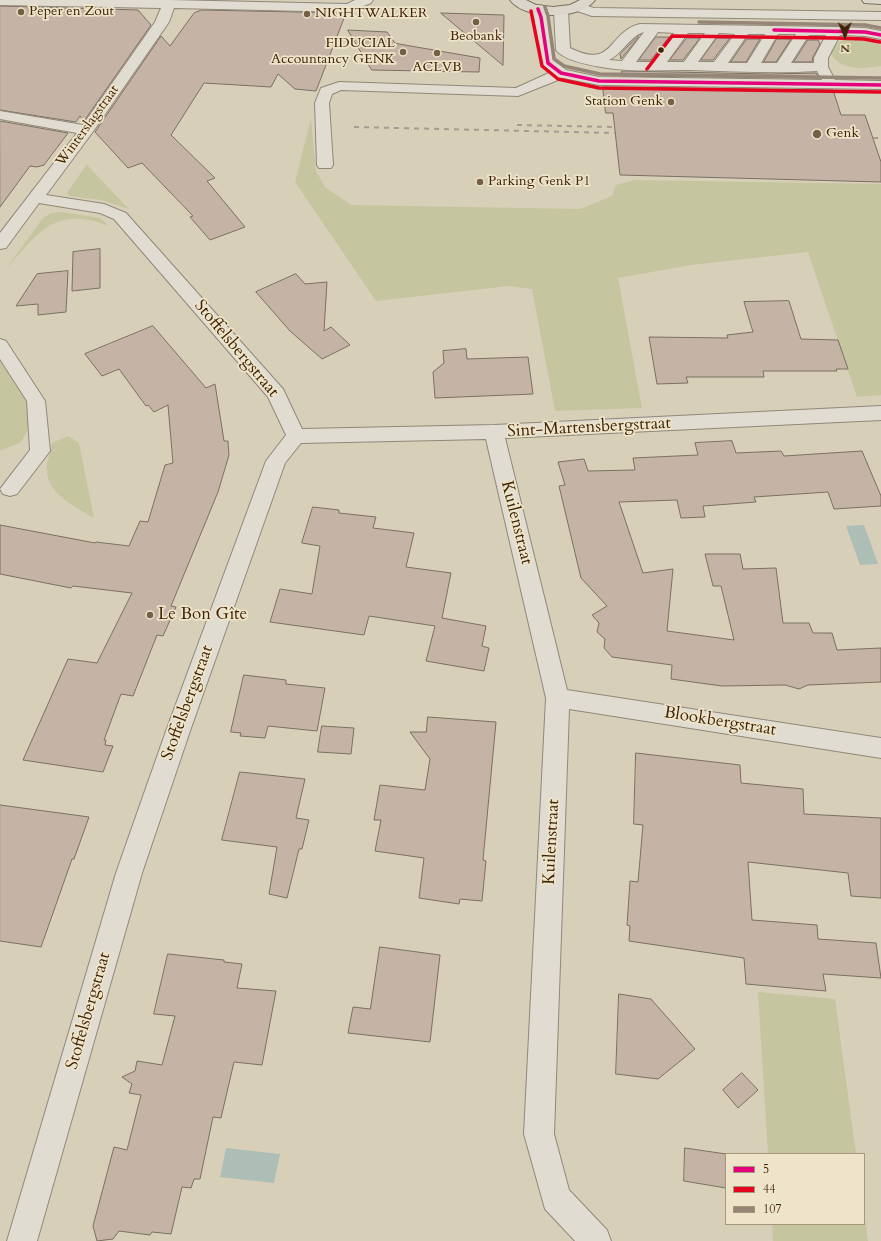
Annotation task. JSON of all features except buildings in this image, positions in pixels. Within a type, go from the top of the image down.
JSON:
[{"type":"main road","points":[[517,0],[538,9],[561,11],[583,3]]},
{"type":"main road","points":[[868,0],[881,0]]},
{"type":"street","points":[[0,1],[349,8],[366,0]]},
{"type":"street","points":[[583,3],[592,12],[881,16]]},
{"type":"street","name":"Winterslagstraat","points":[[0,244],[87,130],[162,22],[169,4]]},
{"type":"street","points":[[538,9],[542,17],[546,59],[551,67],[561,73],[600,81],[881,86]]},
{"type":"street","points":[[561,11],[563,50],[561,73]]},
{"type":"street","points":[[590,60],[609,56],[632,32],[640,28],[865,32],[881,34],[876,22],[881,16]]},
{"type":"street","points":[[626,65],[654,28]]},
{"type":"street","points":[[641,65],[669,29]]},
{"type":"street","points":[[657,66],[684,29]]},
{"type":"street","points":[[673,66],[699,29]]},
{"type":"street","points":[[688,66],[714,30]]},
{"type":"street","points":[[704,66],[729,30]]},
{"type":"street","points":[[720,66],[744,30]]},
{"type":"street","points":[[735,67],[759,30]]},
{"type":"street","points":[[751,67],[774,30]]},
{"type":"street","points":[[767,67],[790,31]]},
{"type":"street","points":[[782,67],[805,31]]},
{"type":"street","points":[[798,68],[820,31]]},
{"type":"street","points":[[835,32],[821,58],[820,66],[831,81],[842,85]]},
{"type":"street","points":[[563,50],[590,60],[626,65],[798,68],[820,66]]},
{"type":"street","points":[[325,165],[322,119],[323,112],[342,93],[356,88],[518,92],[561,73]]},
{"type":"street","points":[[0,115],[87,130]]},
{"type":"street","name":"Stoffelsbergstraat","points":[[22,1241],[129,873],[178,731],[276,461],[296,436],[276,394],[120,216],[104,209],[36,198]]},
{"type":"street","points":[[0,345],[36,401],[40,451],[10,489]]},
{"type":"street","name":"Sint-Martensbergstraat","points":[[296,436],[494,432],[881,414]]},
{"type":"street","name":"Kuilenstraat","points":[[494,432],[558,698],[539,1134],[556,1198],[596,1241]]},
{"type":"street","name":"Blookbergstraat","points":[[558,698],[631,708],[881,748]]},
{"type":"green space","points":[[855,38],[865,39],[881,45],[881,66],[860,68],[846,66],[839,63],[834,58],[830,52],[835,45],[844,40]]},
{"type":"green space","points":[[311,118],[316,171],[325,187],[351,205],[580,209],[612,196],[616,185],[634,180],[881,184],[881,395],[857,397],[808,252],[691,265],[618,278],[642,408],[555,411],[532,289],[509,286],[376,301],[295,182]]},
{"type":"green space","points":[[87,164],[129,209],[101,200],[70,196],[67,193]]},
{"type":"green space","points":[[61,212],[100,218],[109,226],[90,220],[75,219],[61,221],[49,226],[38,234],[5,270],[43,218],[51,213]]},
{"type":"green space","points":[[0,361],[28,403],[32,423],[21,442],[0,451]]},
{"type":"green space","points":[[68,436],[79,443],[94,518],[62,498],[55,491],[47,475],[47,465],[52,443]]},
{"type":"green space","points":[[758,992],[835,999],[856,1153],[768,1153]]},
{"type":"green space","points":[[865,1218],[868,1241],[773,1241],[772,1225],[865,1225]]},
{"type":"shaded area","points":[[864,525],[878,564],[860,565],[846,526]]},
{"type":"shaded area","points":[[226,1148],[280,1154],[274,1183],[220,1177]]},
{"type":"railway","points":[[517,125],[614,127]]},
{"type":"railway","points":[[354,127],[615,133]]},
{"type":"railway","points":[[873,138],[881,138]]},
{"type":"transit line","name":"107","points":[[545,7],[548,16],[554,59],[564,66],[600,74],[881,78]]},
{"type":"transit line","name":"5","points":[[538,9],[541,17],[548,63],[561,73],[599,81],[881,85]]},
{"type":"transit line","name":"44","points":[[531,11],[542,66],[558,79],[599,88],[881,92]]},
{"type":"transit line","name":"107","points":[[699,22],[865,25],[881,28]]},
{"type":"transit line","name":"5","points":[[774,30],[865,32],[881,35]]},
{"type":"transit line","name":"44","points":[[647,69],[672,36],[835,38],[864,39],[880,42]]},
{"type":"place","name":"Peper en Zout","points":[[21,12]]},
{"type":"place","name":"NIGHTWALKER","points":[[307,14]]},
{"type":"place","name":"Beobank","points":[[476,22]]},
{"type":"place","name":"FIDUCIAL Accountancy GENK","points":[[403,52]]},
{"type":"place","name":"ACLVB","points":[[437,53]]},
{"type":"place","name":"Station Genk","points":[[671,102]]},
{"type":"place","name":"Genk","points":[[817,134]]},
{"type":"place","name":"Parking Genk P1","points":[[480,182]]},
{"type":"place","name":"Le Bon Gîte","points":[[150,615]]}]
